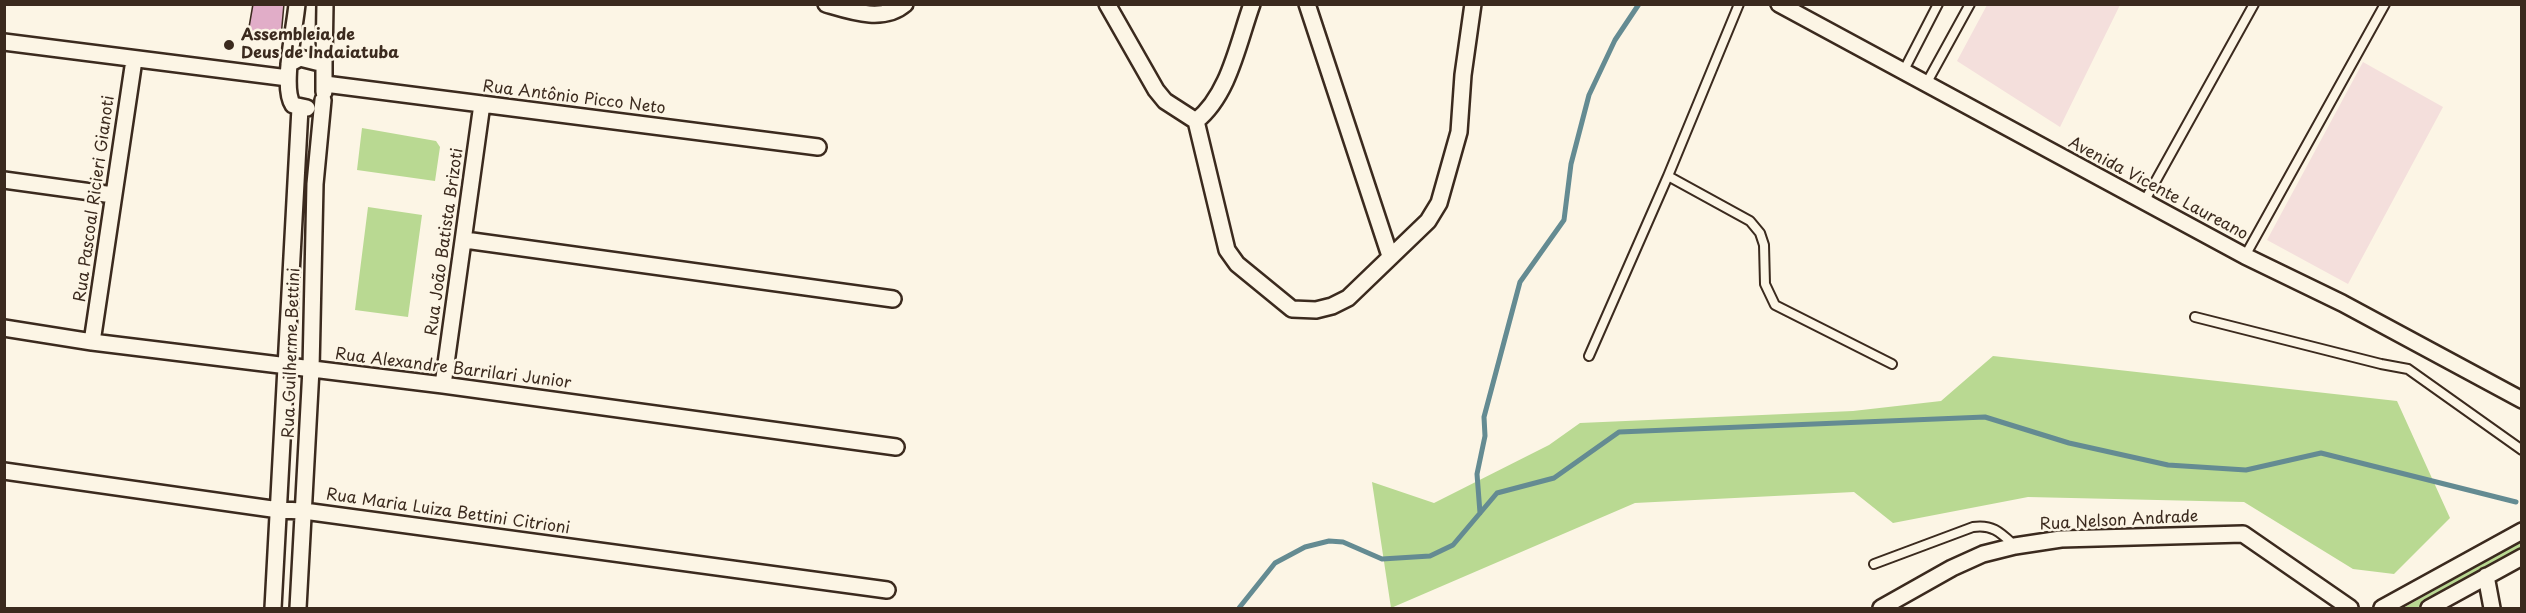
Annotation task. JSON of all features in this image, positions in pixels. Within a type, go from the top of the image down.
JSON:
[{"type":"street","name":"Rua Guilherme Bettini","points":[[273,609],[300,108],[293,105],[289,99],[289,71],[297,4]]},
{"type":"street","name":"Rua Guilherme Bettini","points":[[298,609],[311,369],[315,184],[325,84],[325,4]]},
{"type":"street","points":[[826,4],[864,14],[885,13],[905,4]]},
{"type":"street","points":[[1107,4],[1156,90],[1165,101],[1196,121],[1230,256],[1287,306],[1307,311],[1340,303],[1355,291],[1428,221],[1439,203],[1459,132],[1463,75],[1473,4]]},
{"type":"street","points":[[1196,121],[1205,113],[1220,91],[1252,4]]},
{"type":"street","points":[[1308,4],[1390,256]]},
{"type":"street","name":"Avenida Vicente Laureano","points":[[1779,4],[2245,256],[2342,303],[2522,400]]},
{"type":"street","points":[[4,42],[134,60],[289,71],[300,58],[324,64]]},
{"type":"street","name":"Rua Pascoal Ricieri Gianoti","points":[[92,342],[134,60]]},
{"type":"street","name":"Rua Antônio Picco Neto","points":[[325,84],[818,147]]},
{"type":"street","points":[[300,108],[312,108],[323,100]]},
{"type":"street","name":"Rua João Batista Brizoti","points":[[443,385],[465,240],[482,104]]},
{"type":"street","points":[[4,180],[113,195]]},
{"type":"street","points":[[465,240],[893,299]]},
{"type":"street","name":"Rua Alexandre Barrilari Junior","points":[[4,328],[92,342],[443,385],[896,447]]},
{"type":"street","name":"Rua Maria Luiza Bettini Citrioni","points":[[4,471],[279,510],[304,511],[887,590]]},
{"type":"street","points":[[2382,609],[2522,531]]},
{"type":"street","name":"Rua Nelson Andrade","points":[[1881,609],[1962,563],[1983,554],[2015,546],[2061,540],[2243,534],[2350,609]]},
{"type":"street","points":[[2429,609],[2522,557]]},
{"type":"street","points":[[2486,576],[2492,609]]},
{"type":"lane","points":[[1589,356],[1668,176],[1739,4]]},
{"type":"lane","points":[[1903,72],[1938,4]]},
{"type":"lane","points":[[1926,84],[1970,4]]},
{"type":"lane","points":[[2144,202],[2254,4]]},
{"type":"lane","points":[[2245,256],[2385,4]]},
{"type":"lane","points":[[1668,176],[1750,221],[1760,233],[1764,245],[1765,284],[1768,296],[1775,305],[1892,364]]},
{"type":"lane","points":[[2195,317],[2408,369],[2522,450]]},
{"type":"lane","points":[[1874,564],[1980,526],[1999,530],[2015,546]]},
{"type":"shaded area","points":[[1987,5],[2120,5],[2060,127],[1957,61]]},
{"type":"shaded area","points":[[2363,62],[2443,107],[2348,284],[2267,240]]},
{"type":"green space","points":[[362,128],[436,141],[440,147],[435,181],[357,170]]},
{"type":"green space","points":[[368,207],[422,215],[408,317],[355,310]]},
{"type":"green space","points":[[1993,356],[2397,401],[2450,518],[2394,574],[2353,569],[2244,502],[2028,497],[1893,523],[1854,492],[1635,503],[1391,608],[1372,482],[1434,503],[1549,445],[1580,423],[1853,411],[1941,401]]},
{"type":"green space","points":[[2521,542],[2521,549],[2417,608],[2403,608]]},
{"type":"building","points":[[253,4],[284,4],[281,37],[248,33]]},
{"type":"waterway","points":[[1480,513],[1477,474],[1485,436],[1484,417],[1520,282],[1564,220],[1571,164],[1589,95],[1615,40],[1639,4]]},
{"type":"waterway","points":[[1239,608],[1275,563],[1305,547],[1329,541],[1343,542],[1382,559],[1430,556],[1453,545],[1497,493],[1554,478],[1619,432],[1985,417],[2069,443],[2168,465],[2246,470],[2321,453],[2516,502]]},
{"type":"place","name":"Assembleia de Deus de Indaiatuba","points":[[229,45]]}]
